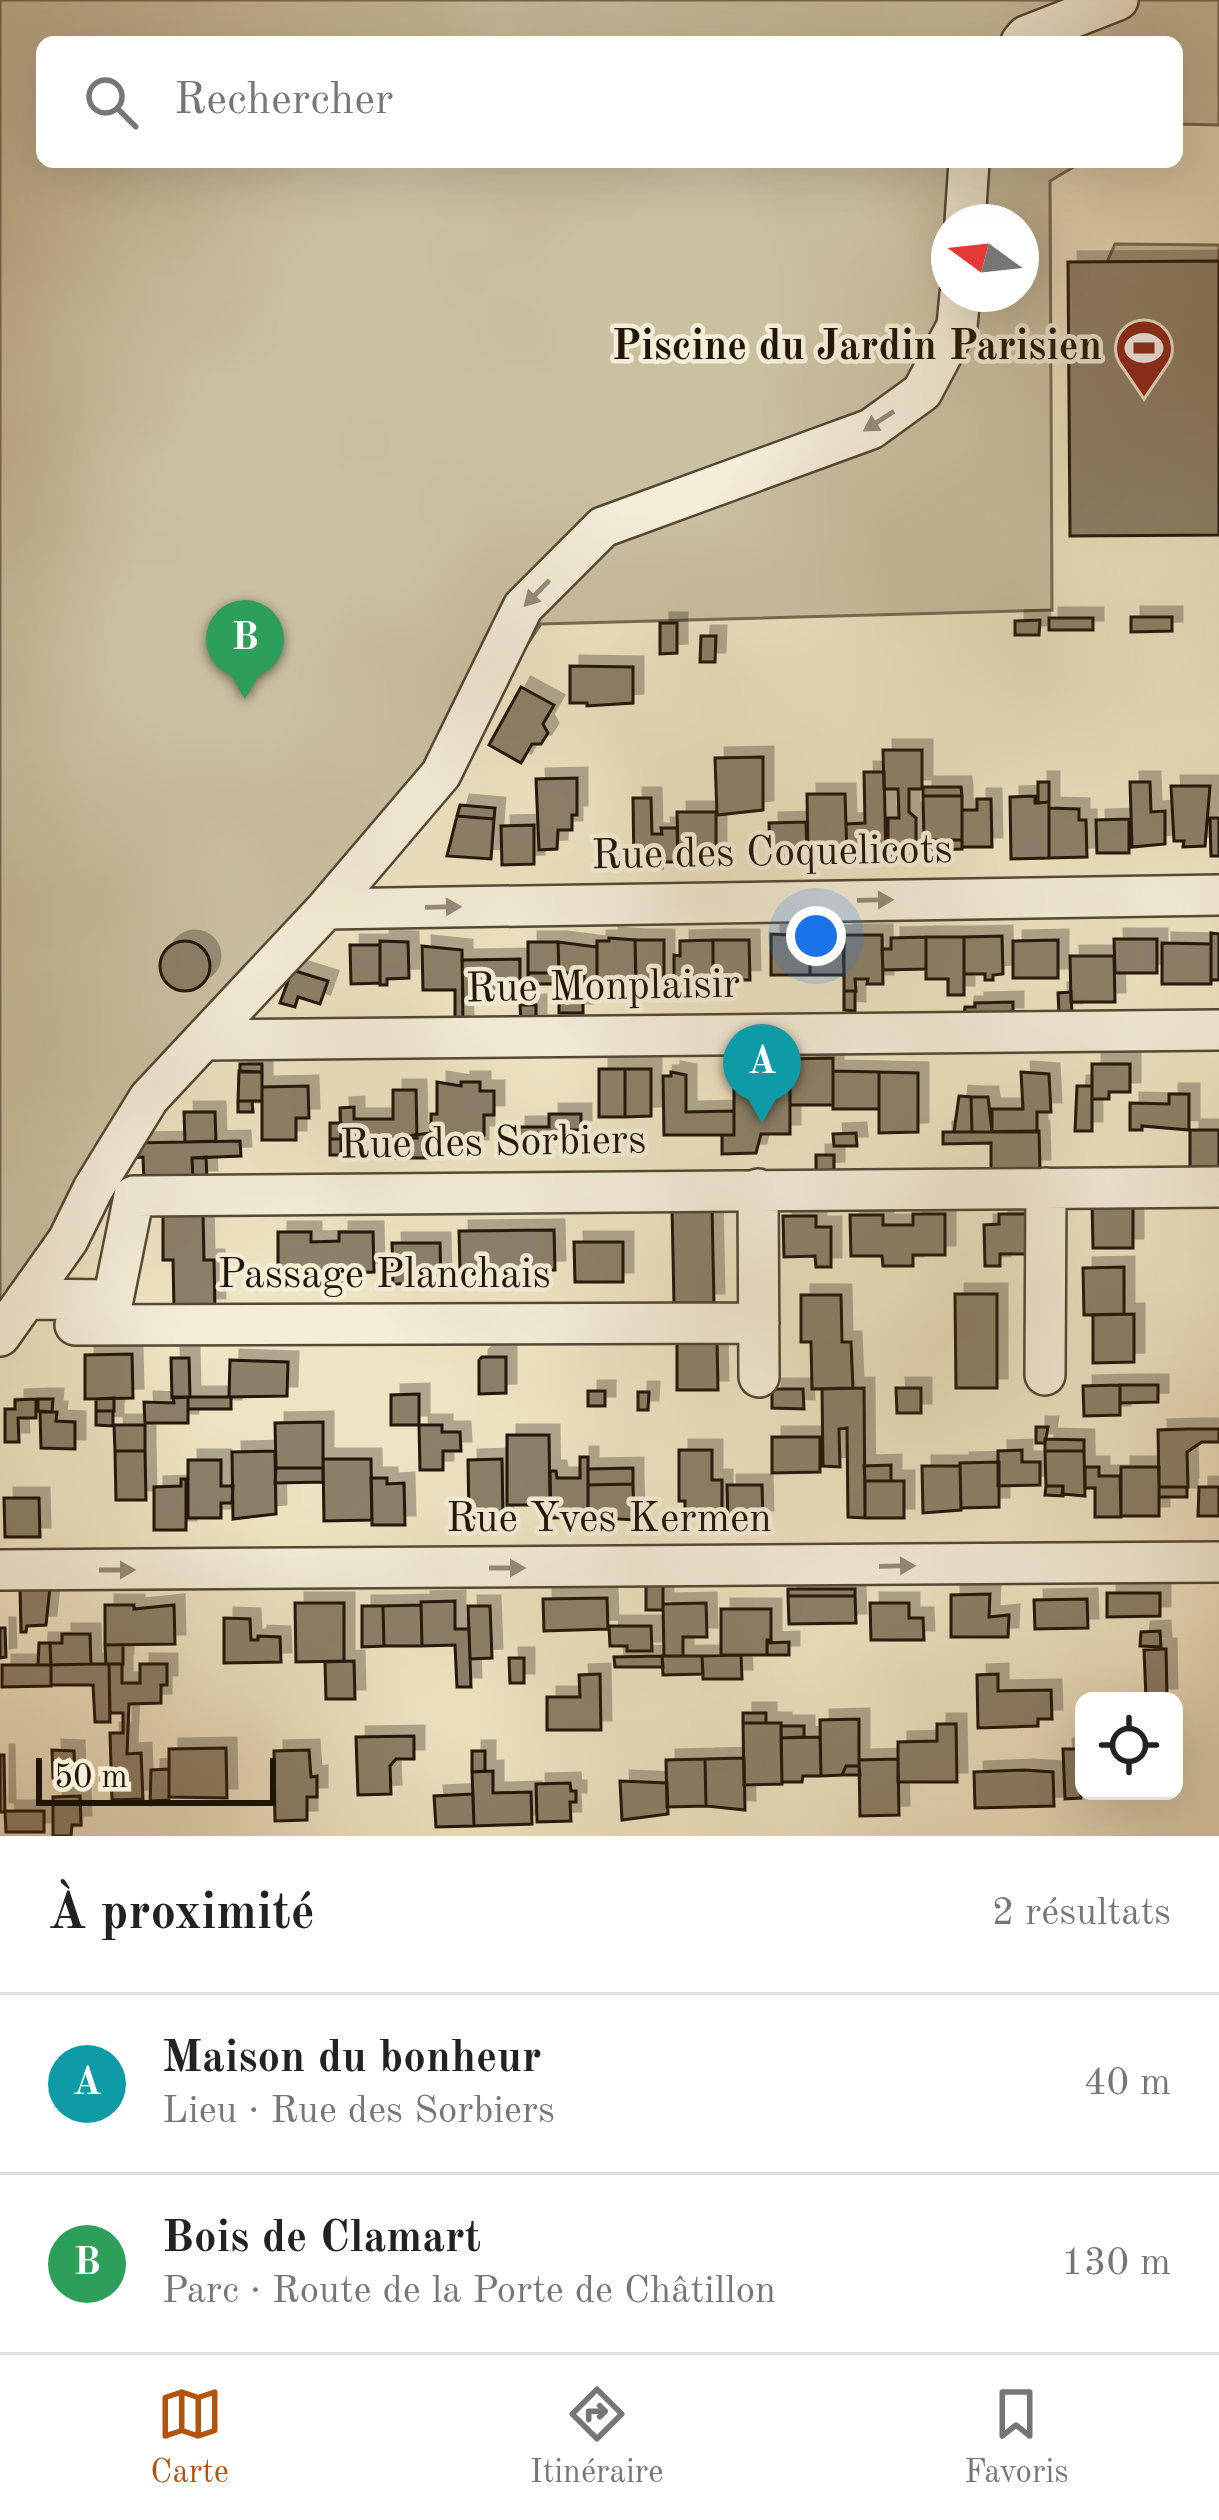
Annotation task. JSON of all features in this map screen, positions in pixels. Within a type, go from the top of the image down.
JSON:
[{"type":"street","points":[[1026,36],[1118,0]]},
{"type":"street","points":[[966,204],[969,168]]},
{"type":"street","points":[[12,1320],[68,1240],[148,1098],[326,909],[441,774],[523,608],[603,527],[871,429],[922,392],[958,326],[959,312]]},
{"type":"street","name":"Rue des Coquelicots","points":[[326,909],[1219,895]]},
{"type":"street","name":"Rue Monplaisir","points":[[204,1040],[1219,1030]]},
{"type":"street","name":"Rue des Sorbiers","points":[[12,1320],[113,1300],[134,1196],[1219,1187]]},
{"type":"street","points":[[1045,1375],[1046,1188]]},
{"type":"street","points":[[758,1190],[759,1377]]},
{"type":"street","name":"Passage Planchais","points":[[12,1320],[759,1322]]},
{"type":"street","name":"Rue Yves Kermen","points":[[0,1570],[1219,1562]]},
{"type":"shaded area","points":[[0,0],[1219,0],[1219,125],[1183,124],[1183,36],[36,36],[36,168],[1072,168],[1050,181],[1052,610],[541,624],[441,774],[149,1098],[0,1334]]},
{"type":"shaded area","points":[[1115,244],[1219,245],[1219,261],[1107,262]]},
{"type":"building","name":"Piscine du Jardin Parisien","points":[[1219,261],[1219,535],[1070,536],[1068,262]]},
{"type":"building","points":[[1131,617],[1172,617],[1172,631],[1131,632]]},
{"type":"building","points":[[1049,618],[1093,618],[1093,630],[1049,630]]},
{"type":"building","points":[[1040,620],[1039,635],[1015,635],[1015,621]]},
{"type":"building","points":[[660,623],[677,623],[677,653],[660,654]]},
{"type":"building","points":[[701,636],[716,636],[715,662],[700,662]]},
{"type":"building","points":[[570,666],[633,667],[633,703],[570,703]]},
{"type":"building","points":[[521,687],[554,705],[543,724],[548,733],[541,744],[532,744],[521,763],[489,745]]},
{"type":"building","points":[[883,750],[922,750],[922,789],[909,789],[909,812],[916,818],[916,855],[888,855],[888,818],[899,818],[898,789],[884,789]]},
{"type":"building","points":[[763,757],[763,810],[717,815],[715,758]]},
{"type":"building","points":[[864,772],[884,772],[886,858],[847,857],[846,824],[865,823]]},
{"type":"building","points":[[577,778],[572,830],[558,830],[557,849],[539,850],[536,779]]},
{"type":"building","points":[[1038,782],[1049,782],[1049,802],[1038,803]]},
{"type":"building","points":[[1130,782],[1150,782],[1151,812],[1165,811],[1165,844],[1132,847]]},
{"type":"building","points":[[1171,786],[1210,786],[1205,846],[1183,847],[1184,841],[1174,841]]},
{"type":"building","points":[[923,787],[961,787],[962,796],[923,796]]},
{"type":"building","points":[[807,794],[845,794],[847,857],[808,858]]},
{"type":"building","points":[[923,796],[962,796],[962,840],[924,840]]},
{"type":"building","points":[[1035,796],[1035,803],[1049,802],[1049,858],[1011,859],[1010,797]]},
{"type":"building","points":[[633,798],[651,798],[652,834],[662,834],[661,828],[677,828],[678,862],[663,862],[662,868],[634,868]]},
{"type":"building","points":[[977,799],[991,799],[992,847],[962,847],[962,810],[977,810]]},
{"type":"building","points":[[460,805],[495,808],[494,819],[457,816]]},
{"type":"building","points":[[1049,808],[1079,809],[1079,820],[1086,820],[1087,857],[1049,858]]},
{"type":"building","points":[[677,812],[716,812],[716,858],[678,857]]},
{"type":"building","points":[[457,816],[494,819],[491,859],[447,856]]},
{"type":"building","points":[[1210,818],[1219,818],[1219,856],[1211,856]]},
{"type":"building","points":[[1129,819],[1129,853],[1097,853],[1096,820]]},
{"type":"building","points":[[806,822],[807,857],[770,857],[769,823]]},
{"type":"building","points":[[534,825],[534,864],[502,865],[501,826]]},
{"type":"building","points":[[924,840],[962,840],[962,849],[924,850]]},
{"type":"building","points":[[1211,933],[1219,934],[1219,980],[1211,980]]},
{"type":"building","points":[[771,934],[810,936],[810,975],[771,975]]},
{"type":"building","points":[[844,935],[882,935],[883,984],[855,979],[856,991],[844,991]]},
{"type":"building","points":[[810,936],[843,936],[844,975],[810,975]]},
{"type":"building","points":[[1002,936],[1003,974],[985,980],[985,974],[964,974],[964,937]]},
{"type":"building","points":[[926,937],[964,937],[964,995],[948,995],[948,979],[926,979]]},
{"type":"building","points":[[926,937],[926,969],[883,970],[882,949],[891,949],[891,938]]},
{"type":"building","points":[[1114,939],[1157,939],[1157,973],[1115,973]]},
{"type":"building","points":[[635,940],[636,979],[597,979],[597,941]]},
{"type":"building","points":[[635,940],[664,940],[664,991],[636,995]]},
{"type":"building","points":[[713,940],[713,983],[680,984],[680,979],[674,979],[674,955],[680,956],[680,941]]},
{"type":"building","points":[[713,940],[749,940],[750,980],[713,980]]},
{"type":"building","points":[[1058,940],[1058,978],[1013,978],[1013,941]]},
{"type":"building","points":[[185,941],[203,948],[210,966],[203,984],[185,991],[167,984],[160,966],[167,948]]},
{"type":"building","points":[[380,941],[408,942],[409,978],[387,979],[387,985],[380,985]]},
{"type":"building","points":[[528,942],[558,942],[559,973],[528,973]]},
{"type":"building","points":[[558,942],[597,947],[597,981],[584,981],[584,973],[559,973]]},
{"type":"building","points":[[1162,943],[1211,944],[1211,984],[1162,984]]},
{"type":"building","points":[[350,945],[380,945],[380,983],[351,984]]},
{"type":"building","points":[[422,946],[462,950],[463,1024],[455,1025],[455,990],[423,990]]},
{"type":"building","points":[[1070,956],[1114,956],[1115,1002],[1071,1002]]},
{"type":"building","points":[[520,959],[520,1000],[463,1001],[462,960]]},
{"type":"building","points":[[292,970],[328,981],[320,1004],[298,997],[295,1007],[280,1003]]},
{"type":"building","points":[[528,973],[559,973],[559,984],[528,984]]},
{"type":"building","points":[[559,983],[583,983],[583,1013],[559,1013]]},
{"type":"building","points":[[844,991],[855,991],[855,1011],[844,1010]]},
{"type":"building","points":[[1071,992],[1072,1013],[1059,1013],[1058,993]]},
{"type":"building","points":[[1013,1002],[1013,1017],[964,1017],[965,1007],[975,1007],[975,1003]]},
{"type":"building","points":[[520,1005],[536,1005],[536,1023],[521,1023]]},
{"type":"building","points":[[833,1058],[833,1105],[790,1105],[790,1059]]},
{"type":"building","points":[[240,1064],[262,1064],[262,1072],[240,1072]]},
{"type":"building","points":[[1092,1064],[1130,1064],[1130,1092],[1109,1092],[1109,1099],[1092,1099]]},
{"type":"building","points":[[599,1069],[625,1069],[625,1117],[599,1117]]},
{"type":"building","points":[[625,1069],[651,1069],[651,1116],[625,1117]]},
{"type":"building","points":[[239,1071],[262,1072],[262,1101],[238,1101]]},
{"type":"building","points":[[833,1071],[879,1072],[879,1109],[833,1109]]},
{"type":"building","points":[[671,1072],[686,1075],[686,1112],[734,1111],[734,1135],[664,1135],[663,1076]]},
{"type":"building","points":[[879,1072],[918,1073],[918,1132],[879,1133]]},
{"type":"building","points":[[1021,1072],[1049,1074],[1051,1112],[1037,1112],[1037,1132],[992,1132],[992,1109],[1023,1109]]},
{"type":"building","points":[[790,1081],[790,1134],[761,1134],[756,1153],[722,1154],[722,1135],[734,1135],[734,1082],[760,1082],[760,1087]]},
{"type":"building","points":[[437,1082],[461,1086],[461,1082],[480,1082],[480,1091],[494,1091],[494,1115],[484,1115],[478,1149],[450,1149],[450,1141],[425,1141],[426,1158],[389,1158],[389,1138],[431,1133],[431,1114],[437,1114]]},
{"type":"building","points":[[308,1086],[309,1118],[296,1118],[296,1140],[262,1140],[262,1087]]},
{"type":"building","points":[[1077,1086],[1092,1086],[1092,1131],[1075,1131]]},
{"type":"building","points":[[393,1090],[416,1090],[417,1138],[341,1139],[340,1108],[354,1107],[354,1119],[393,1119]]},
{"type":"building","points":[[1169,1094],[1189,1094],[1189,1130],[1142,1126],[1142,1130],[1130,1130],[1130,1103],[1169,1104]]},
{"type":"building","points":[[959,1096],[971,1097],[972,1132],[954,1132]]},
{"type":"building","points":[[971,1097],[988,1097],[992,1132],[972,1132]]},
{"type":"building","points":[[238,1101],[252,1101],[253,1112],[238,1112]]},
{"type":"building","points":[[184,1112],[215,1112],[216,1141],[185,1142]]},
{"type":"building","points":[[549,1114],[581,1114],[581,1130],[566,1130],[565,1137],[516,1137],[516,1127],[549,1127]]},
{"type":"building","points":[[330,1123],[341,1123],[341,1139],[330,1139]]},
{"type":"building","points":[[1190,1130],[1219,1130],[1219,1167],[1190,1167]]},
{"type":"building","points":[[1039,1131],[1040,1169],[991,1170],[991,1143],[943,1144],[943,1132]]},
{"type":"building","points":[[856,1133],[857,1146],[834,1146],[833,1134]]},
{"type":"building","points":[[330,1139],[341,1139],[341,1155],[330,1155]]},
{"type":"building","points":[[240,1141],[241,1156],[192,1158],[193,1180],[144,1181],[143,1157],[126,1158],[132,1143]]},
{"type":"building","points":[[816,1155],[834,1155],[834,1171],[816,1172]]},
{"type":"building","points":[[206,1157],[207,1180],[193,1180],[192,1158]]},
{"type":"building","points":[[1133,1200],[1133,1248],[1093,1248],[1092,1201]]},
{"type":"building","points":[[712,1206],[714,1303],[674,1303],[672,1207]]},
{"type":"building","points":[[163,1213],[203,1213],[204,1260],[214,1260],[215,1308],[174,1308],[173,1260],[163,1260]]},
{"type":"building","points":[[913,1214],[945,1214],[945,1255],[913,1255],[913,1266],[883,1266],[882,1256],[851,1256],[850,1215],[883,1215],[883,1225],[913,1225]]},
{"type":"building","points":[[999,1214],[1032,1214],[1032,1254],[1000,1254],[1000,1266],[985,1266],[984,1225],[999,1224]]},
{"type":"building","points":[[783,1216],[816,1216],[816,1227],[831,1227],[831,1267],[816,1267],[815,1256],[784,1257]]},
{"type":"building","points":[[554,1230],[555,1270],[460,1271],[459,1231]]},
{"type":"building","points":[[278,1232],[311,1232],[311,1242],[339,1241],[339,1232],[373,1232],[374,1272],[341,1273],[341,1282],[310,1283],[310,1273],[278,1273]]},
{"type":"building","points":[[574,1242],[623,1242],[623,1282],[575,1282]]},
{"type":"building","points":[[392,1243],[440,1243],[441,1283],[393,1284]]},
{"type":"building","points":[[1124,1267],[1124,1314],[1084,1315],[1083,1268]]},
{"type":"building","points":[[955,1294],[997,1294],[997,1388],[956,1388]]},
{"type":"building","points":[[801,1295],[841,1295],[842,1342],[851,1342],[853,1388],[812,1389],[811,1342],[801,1342]]},
{"type":"building","points":[[1134,1314],[1134,1362],[1093,1363],[1093,1315]]},
{"type":"building","points":[[677,1342],[717,1342],[718,1390],[677,1390]]},
{"type":"building","points":[[132,1354],[133,1398],[85,1399],[85,1355]]},
{"type":"building","points":[[482,1357],[506,1357],[506,1393],[479,1394]]},
{"type":"building","points":[[171,1358],[189,1358],[190,1397],[172,1398]]},
{"type":"building","points":[[230,1360],[288,1362],[287,1396],[229,1397]]},
{"type":"building","points":[[1120,1385],[1158,1385],[1158,1402],[1120,1403]]},
{"type":"building","points":[[1120,1385],[1120,1415],[1084,1416],[1083,1386]]},
{"type":"building","points":[[864,1388],[865,1518],[848,1517],[847,1428],[839,1429],[840,1467],[823,1466],[822,1389]]},
{"type":"building","points":[[896,1388],[921,1388],[921,1413],[897,1413]]},
{"type":"building","points":[[772,1389],[803,1389],[804,1409],[772,1408]]},
{"type":"building","points":[[588,1391],[605,1391],[605,1406],[588,1406]]},
{"type":"building","points":[[638,1392],[649,1392],[648,1410],[638,1410]]},
{"type":"building","points":[[419,1394],[419,1425],[391,1425],[391,1395]]},
{"type":"building","points":[[173,1397],[188,1397],[188,1423],[145,1423],[144,1402],[174,1403]]},
{"type":"building","points":[[188,1397],[231,1397],[231,1409],[188,1409]]},
{"type":"building","points":[[114,1398],[114,1411],[96,1411],[96,1399]]},
{"type":"building","points":[[36,1399],[36,1418],[18,1418],[19,1442],[5,1442],[5,1409],[15,1409],[15,1400]]},
{"type":"building","points":[[38,1399],[53,1399],[52,1412],[38,1411]]},
{"type":"building","points":[[96,1411],[113,1411],[113,1426],[96,1425]]},
{"type":"building","points":[[40,1412],[57,1412],[56,1421],[75,1422],[75,1449],[41,1448]]},
{"type":"building","points":[[323,1422],[323,1468],[276,1468],[275,1423]]},
{"type":"building","points":[[114,1425],[145,1425],[145,1451],[115,1451]]},
{"type":"building","points":[[419,1425],[442,1425],[442,1432],[460,1432],[461,1451],[443,1451],[443,1470],[420,1470]]},
{"type":"building","points":[[1036,1427],[1048,1427],[1045,1443],[1036,1443]]},
{"type":"building","points":[[1219,1429],[1219,1442],[1202,1442],[1187,1452],[1188,1487],[1159,1487],[1158,1430]]},
{"type":"building","points":[[507,1435],[549,1435],[550,1505],[507,1505]]},
{"type":"building","points":[[772,1437],[820,1437],[820,1472],[772,1473]]},
{"type":"building","points":[[1045,1439],[1084,1440],[1084,1451],[1045,1451]]},
{"type":"building","points":[[679,1450],[712,1450],[712,1480],[722,1480],[722,1520],[685,1519],[685,1501],[679,1501]]},
{"type":"building","points":[[1022,1450],[1022,1462],[1040,1462],[1040,1485],[998,1486],[998,1451]]},
{"type":"building","points":[[115,1451],[145,1451],[146,1500],[116,1500]]},
{"type":"building","points":[[275,1451],[276,1514],[233,1519],[232,1452]]},
{"type":"building","points":[[1045,1451],[1084,1451],[1085,1496],[1062,1494],[1063,1486],[1046,1486]]},
{"type":"building","points":[[580,1457],[588,1457],[588,1517],[551,1518],[550,1471],[556,1471],[557,1478],[580,1478]]},
{"type":"building","points":[[323,1459],[371,1459],[372,1520],[324,1521]]},
{"type":"building","points":[[502,1459],[503,1518],[469,1518],[468,1460]]},
{"type":"building","points":[[188,1460],[221,1460],[221,1486],[233,1486],[232,1503],[221,1503],[221,1518],[188,1518]]},
{"type":"building","points":[[999,1462],[999,1507],[961,1508],[960,1463]]},
{"type":"building","points":[[891,1465],[891,1481],[865,1481],[864,1466]]},
{"type":"building","points":[[922,1466],[960,1466],[961,1510],[923,1513]]},
{"type":"building","points":[[1085,1467],[1099,1467],[1099,1476],[1120,1476],[1121,1517],[1095,1517],[1095,1488],[1085,1488]]},
{"type":"building","points":[[1121,1467],[1159,1467],[1159,1516],[1121,1516]]},
{"type":"building","points":[[276,1468],[323,1468],[323,1482],[275,1483]]},
{"type":"building","points":[[633,1468],[633,1484],[588,1485],[588,1469]]},
{"type":"building","points":[[371,1478],[404,1483],[405,1525],[372,1525]]},
{"type":"building","points":[[181,1479],[186,1479],[186,1530],[154,1530],[154,1487],[181,1486]]},
{"type":"building","points":[[865,1481],[904,1481],[904,1518],[865,1518]]},
{"type":"building","points":[[633,1484],[634,1520],[588,1517],[588,1485]]},
{"type":"building","points":[[727,1485],[762,1485],[763,1520],[728,1520]]},
{"type":"building","points":[[1046,1486],[1063,1486],[1063,1496],[1045,1495]]},
{"type":"building","points":[[1159,1487],[1187,1487],[1187,1497],[1159,1497]]},
{"type":"building","points":[[1199,1487],[1219,1487],[1219,1516],[1198,1516]]},
{"type":"building","points":[[4,1498],[39,1498],[40,1537],[5,1537]]},
{"type":"building","points":[[646,1580],[663,1580],[663,1610],[646,1610]]},
{"type":"building","points":[[20,1587],[50,1587],[46,1625],[27,1626],[21,1632]]},
{"type":"building","points":[[788,1589],[855,1589],[855,1596],[788,1596]]},
{"type":"building","points":[[1107,1593],[1160,1593],[1160,1616],[1107,1617]]},
{"type":"building","points":[[990,1594],[989,1617],[1009,1615],[1008,1637],[951,1637],[951,1595]]},
{"type":"building","points":[[788,1596],[855,1596],[856,1623],[789,1624]]},
{"type":"building","points":[[607,1598],[608,1629],[544,1631],[543,1599]]},
{"type":"building","points":[[1087,1599],[1088,1628],[1035,1629],[1034,1600]]},
{"type":"building","points":[[455,1601],[455,1629],[469,1629],[471,1687],[457,1687],[455,1645],[422,1646],[421,1602]]},
{"type":"building","points":[[295,1603],[344,1603],[344,1661],[296,1662]]},
{"type":"building","points":[[706,1603],[707,1637],[683,1637],[683,1656],[664,1656],[663,1604]]},
{"type":"building","points":[[870,1603],[909,1603],[909,1618],[923,1618],[924,1640],[871,1640]]},
{"type":"building","points":[[105,1605],[134,1605],[134,1609],[174,1605],[175,1644],[105,1645]]},
{"type":"building","points":[[421,1605],[422,1646],[384,1646],[383,1606]]},
{"type":"building","points":[[362,1606],[383,1606],[384,1646],[362,1647]]},
{"type":"building","points":[[468,1606],[490,1606],[492,1658],[470,1659]]},
{"type":"building","points":[[721,1609],[771,1609],[767,1655],[721,1655]]},
{"type":"building","points":[[224,1618],[250,1619],[251,1640],[280,1637],[281,1662],[224,1663]]},
{"type":"building","points":[[609,1626],[651,1626],[652,1651],[610,1646]]},
{"type":"building","points":[[0,1628],[5,1628],[6,1657],[0,1658]]},
{"type":"building","points":[[1160,1631],[1161,1647],[1140,1646],[1141,1632]]},
{"type":"building","points":[[62,1634],[90,1634],[91,1664],[51,1665],[50,1643],[62,1643]]},
{"type":"building","points":[[789,1642],[789,1655],[767,1655],[767,1643]]},
{"type":"building","points":[[39,1643],[50,1643],[51,1665],[38,1665]]},
{"type":"building","points":[[105,1645],[123,1645],[123,1664],[106,1664]]},
{"type":"building","points":[[1166,1649],[1167,1692],[1146,1692],[1144,1650]]},
{"type":"building","points":[[741,1655],[742,1679],[703,1679],[702,1656]]},
{"type":"building","points":[[662,1656],[663,1667],[615,1667],[614,1657]]},
{"type":"building","points":[[662,1656],[702,1656],[703,1674],[663,1675]]},
{"type":"building","points":[[509,1658],[524,1658],[524,1683],[510,1683]]},
{"type":"building","points":[[354,1661],[355,1699],[326,1699],[325,1662]]},
{"type":"building","points":[[109,1664],[110,1722],[95,1722],[93,1685],[51,1685],[51,1665]]},
{"type":"building","points":[[109,1664],[122,1664],[122,1683],[140,1683],[140,1664],[167,1664],[161,1703],[129,1704],[127,1754],[141,1753],[143,1799],[112,1800],[110,1733],[123,1733],[123,1713],[110,1713]]},
{"type":"building","points":[[2,1665],[51,1665],[51,1686],[2,1687]]},
{"type":"building","points":[[600,1674],[601,1730],[547,1730],[547,1697],[580,1697],[579,1675]]},
{"type":"building","points":[[998,1674],[998,1691],[1051,1690],[1052,1719],[1038,1719],[1038,1726],[978,1728],[977,1675]]},
{"type":"building","points":[[743,1713],[766,1713],[766,1723],[743,1723]]},
{"type":"building","points":[[859,1719],[859,1766],[846,1766],[842,1775],[821,1776],[820,1720]]},
{"type":"building","points":[[743,1723],[781,1723],[782,1784],[744,1785]]},
{"type":"building","points":[[937,1724],[956,1724],[957,1782],[898,1782],[898,1742],[937,1741]]},
{"type":"building","points":[[781,1726],[804,1726],[804,1737],[781,1738]]},
{"type":"building","points":[[414,1736],[414,1759],[396,1759],[390,1766],[391,1794],[358,1795],[356,1737]]},
{"type":"building","points":[[820,1737],[821,1776],[782,1782],[781,1738]]},
{"type":"building","points":[[226,1748],[227,1798],[169,1797],[169,1749]]},
{"type":"building","points":[[1063,1749],[1075,1749],[1075,1798],[1065,1799]]},
{"type":"building","points":[[52,1750],[74,1751],[75,1778],[53,1778]]},
{"type":"building","points":[[309,1750],[317,1797],[307,1797],[307,1820],[275,1821],[274,1751]]},
{"type":"building","points":[[472,1751],[485,1751],[485,1771],[472,1772]]},
{"type":"building","points":[[0,1755],[4,1755],[5,1812],[0,1812]]},
{"type":"building","points":[[744,1758],[745,1810],[706,1806],[705,1759]]},
{"type":"building","points":[[705,1759],[706,1806],[667,1807],[666,1760]]},
{"type":"building","points":[[898,1759],[899,1815],[860,1816],[859,1760]]},
{"type":"building","points":[[846,1766],[859,1766],[860,1775],[842,1775]]},
{"type":"building","points":[[169,1769],[169,1800],[151,1801],[150,1806],[151,1770]]},
{"type":"building","points":[[493,1771],[493,1793],[531,1792],[532,1824],[474,1826],[472,1772]]},
{"type":"building","points":[[974,1772],[1053,1772],[1054,1806],[975,1808]]},
{"type":"building","points":[[620,1781],[667,1783],[668,1814],[622,1820]]},
{"type":"building","points":[[570,1783],[571,1791],[576,1791],[576,1802],[570,1802],[571,1821],[537,1822],[536,1784]]},
{"type":"building","points":[[473,1794],[474,1826],[436,1827],[434,1796]]},
{"type":"building","points":[[80,1796],[81,1825],[72,1825],[71,1836],[53,1836],[53,1797]]},
{"type":"building","points":[[5,1811],[44,1811],[44,1832],[6,1832]]},
{"type":"place","name":"Piscine du Jardin Parisien","points":[[1144,399]]},
{"type":"place","name":"Bois de Clamart","points":[[245,699]]},
{"type":"place","name":"Maison du bonheur","points":[[762,1123]]}]
